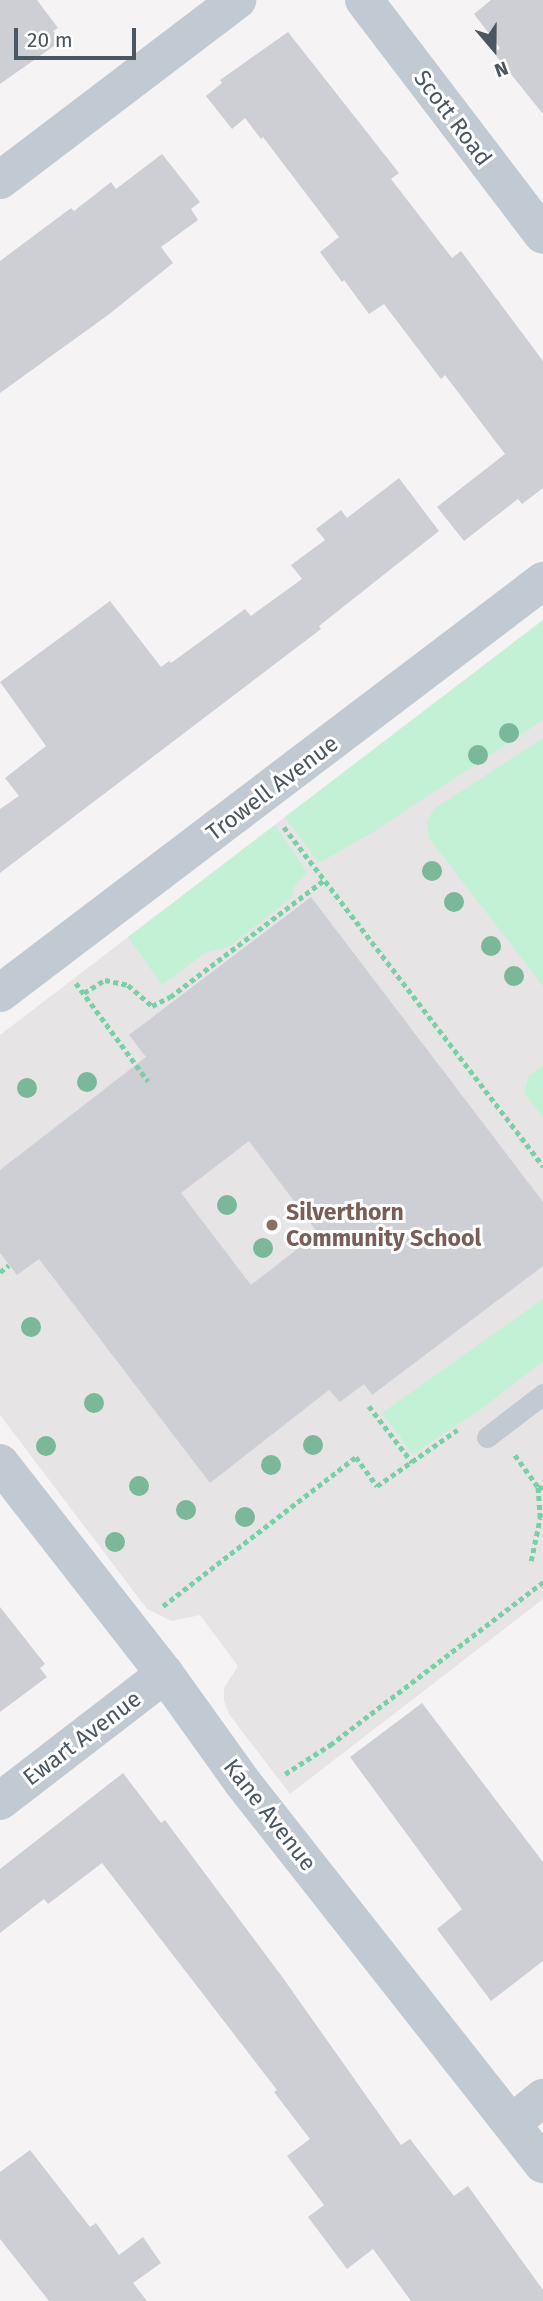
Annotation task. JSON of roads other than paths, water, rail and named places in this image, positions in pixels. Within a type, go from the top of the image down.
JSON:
[{"type":"street","points":[[0,180],[237,0]]},
{"type":"street","name":"Scott Road","points":[[364,0],[543,235]]},
{"type":"street","name":"Trowell Avenue","points":[[0,993],[543,581]]},
{"type":"street","name":"Kane Avenue","points":[[0,1463],[165,1674],[243,1783],[543,2164]]},
{"type":"street","name":"Ewart Avenue","points":[[0,1801],[165,1674]]},
{"type":"street","points":[[512,2123],[543,2098]]},
{"type":"lane","points":[[497,1441],[543,1394]]},
{"type":"place","name":"Silverthorn Community School","points":[[272,1225]]}]
